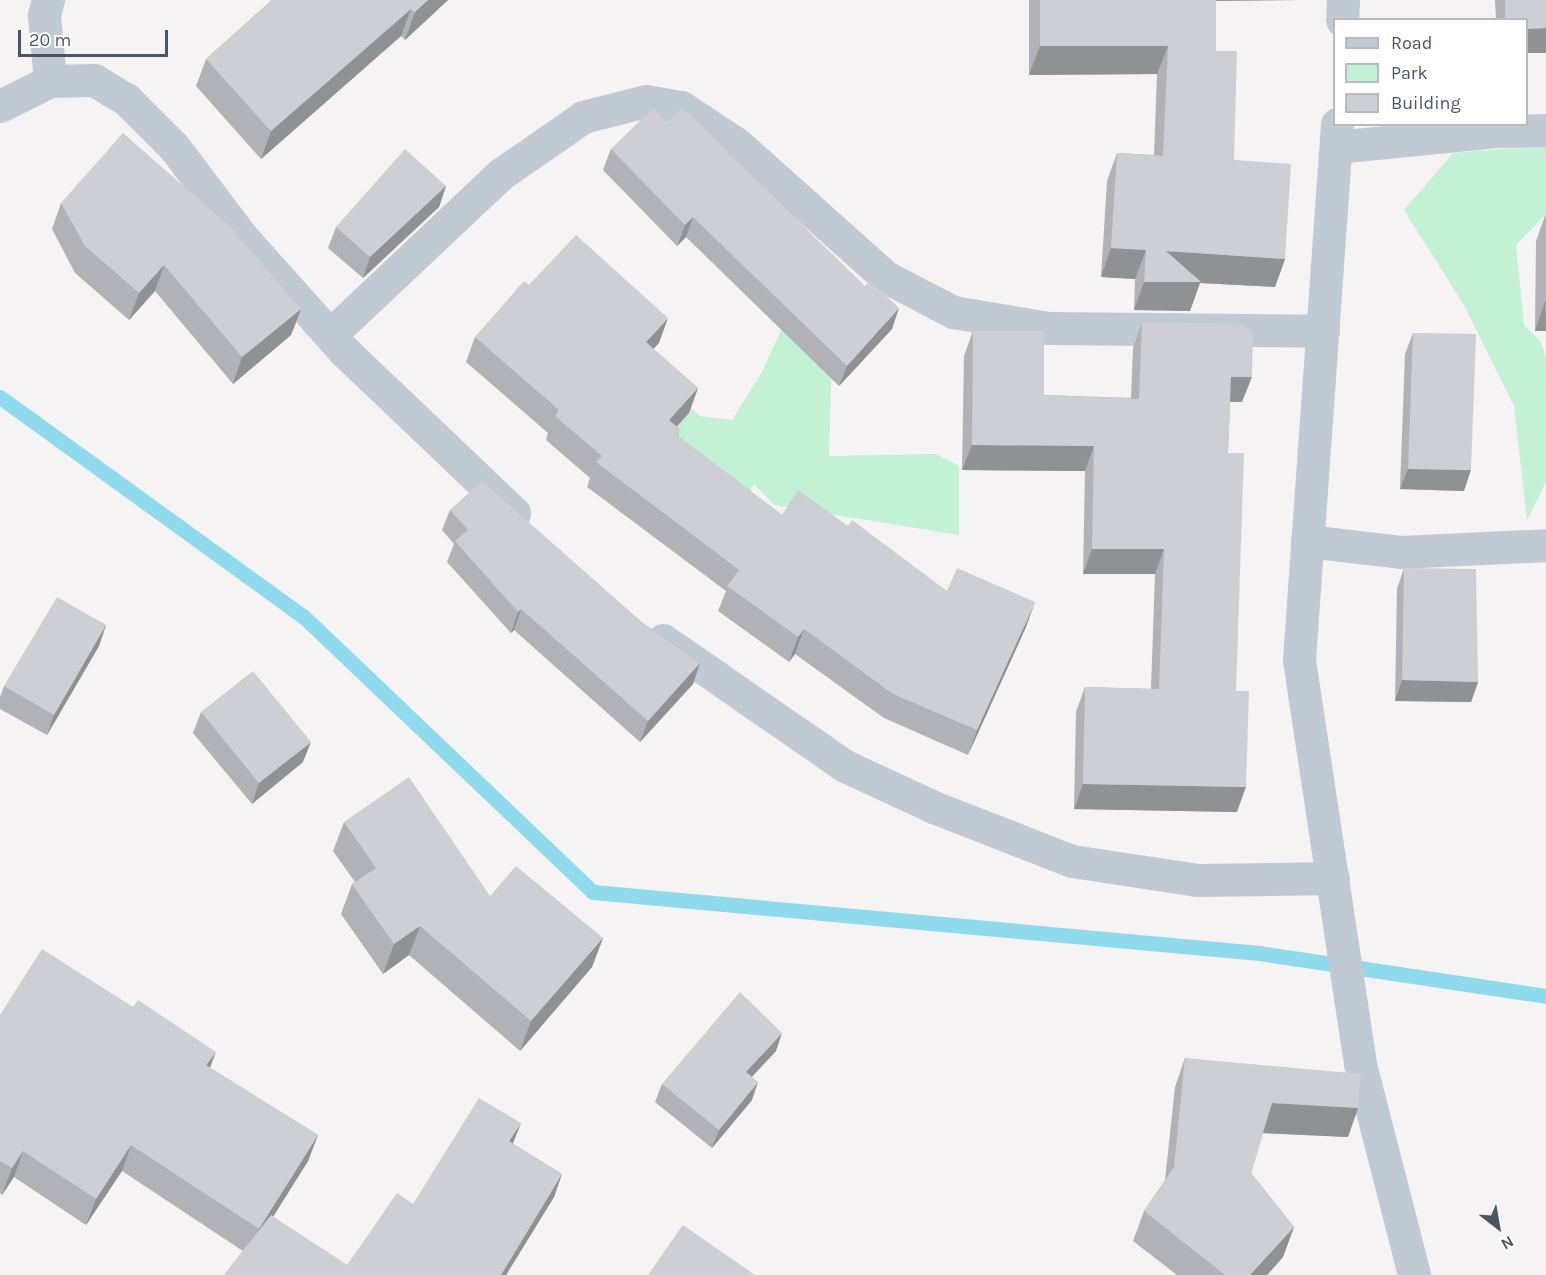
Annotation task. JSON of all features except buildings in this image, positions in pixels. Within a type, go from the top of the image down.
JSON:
[{"type":"street","points":[[48,0],[44,15],[50,81]]},
{"type":"street","points":[[1342,18],[1343,0]]},
{"type":"street","points":[[0,106],[50,81],[94,80],[126,99],[174,147],[242,237],[330,335],[535,531]]},
{"type":"street","points":[[330,335],[501,174],[583,117],[646,101],[681,107],[737,144],[886,277],[953,312],[1049,328],[1323,331]]},
{"type":"street","points":[[1414,1275],[1360,1064],[1299,660],[1337,136],[1546,130]]},
{"type":"street","points":[[1307,541],[1400,552],[1546,545]]},
{"type":"street","points":[[639,622],[845,766],[936,808],[1072,861],[1197,880],[1333,878]]},
{"type":"green space","points":[[1546,145],[1546,214],[1516,245],[1524,325],[1540,341],[1546,357],[1546,482],[1527,520],[1514,406],[1464,305],[1404,210],[1453,153]]},
{"type":"green space","points":[[793,303],[833,317],[829,456],[936,454],[959,466],[959,535],[774,505],[754,484],[744,502],[617,423],[658,379],[700,416],[732,420],[762,372]]},
{"type":"waterway","points":[[0,397],[303,616],[593,892],[1259,953],[1546,996]]}]
